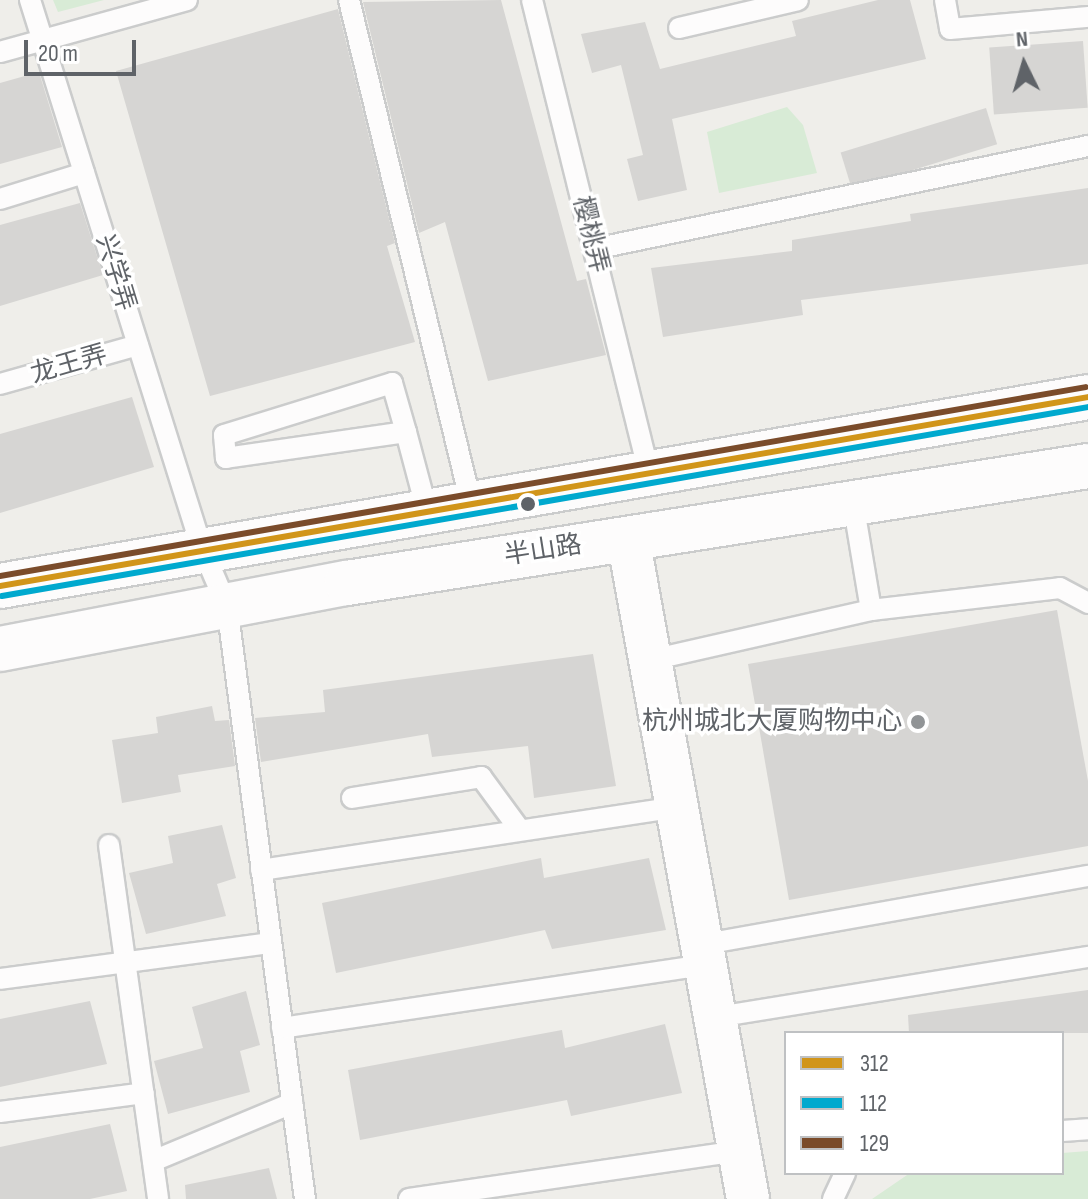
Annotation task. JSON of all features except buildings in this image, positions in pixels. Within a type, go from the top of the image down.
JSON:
[{"type":"main road","points":[[0,586],[201,546],[470,499],[1088,397]]},
{"type":"main road","name":"半山路","points":[[0,649],[227,606],[628,538],[1088,466]]},
{"type":"street","points":[[628,538],[706,954],[748,1199]]},
{"type":"lane","name":"兴学弄","points":[[30,0],[201,546],[227,606],[305,1199]]},
{"type":"lane","points":[[0,52],[187,0]]},
{"type":"lane","points":[[349,0],[470,499]]},
{"type":"lane","name":"樱桃弄","points":[[532,0],[648,470]]},
{"type":"lane","points":[[679,28],[798,0]]},
{"type":"lane","points":[[945,0],[950,29],[1088,17]]},
{"type":"lane","points":[[594,249],[1088,146]]},
{"type":"lane","points":[[0,199],[84,173]]},
{"type":"lane","name":"龙王弄","points":[[0,384],[138,345]]},
{"type":"lane","points":[[406,432],[226,458],[224,435],[392,383],[406,432],[426,507]]},
{"type":"lane","points":[[853,502],[871,610]]},
{"type":"lane","points":[[651,660],[871,610],[1060,588],[1088,603]]},
{"type":"lane","points":[[352,798],[481,777],[520,830]]},
{"type":"lane","points":[[261,870],[679,807]]},
{"type":"lane","points":[[109,845],[158,1199]]},
{"type":"lane","points":[[282,1028],[706,954],[1088,876]]},
{"type":"lane","points":[[0,979],[271,943]]},
{"type":"lane","points":[[717,1017],[1088,957]]},
{"type":"lane","points":[[0,1112],[144,1093]]},
{"type":"lane","points":[[153,1161],[292,1103]]},
{"type":"lane","points":[[1064,1131],[1088,1129]]},
{"type":"lane","points":[[409,1199],[740,1151]]},
{"type":"lane","points":[[833,1199],[844,1175]]},
{"type":"green space","points":[[53,0],[104,0],[58,12]]},
{"type":"green space","points":[[787,107],[803,125],[817,173],[719,193],[707,132]]},
{"type":"green space","points":[[1088,1151],[1088,1199],[872,1199],[907,1175],[1064,1175],[1064,1153]]},
{"type":"transit line","name":"129","points":[[0,576],[1086,387]]},
{"type":"transit line","name":"312","points":[[0,586],[1088,397]]},
{"type":"transit line","name":"112","points":[[2,596],[1088,407]]},
{"type":"place","name":"杭州城北大厦购物中心","points":[[918,722]]}]
